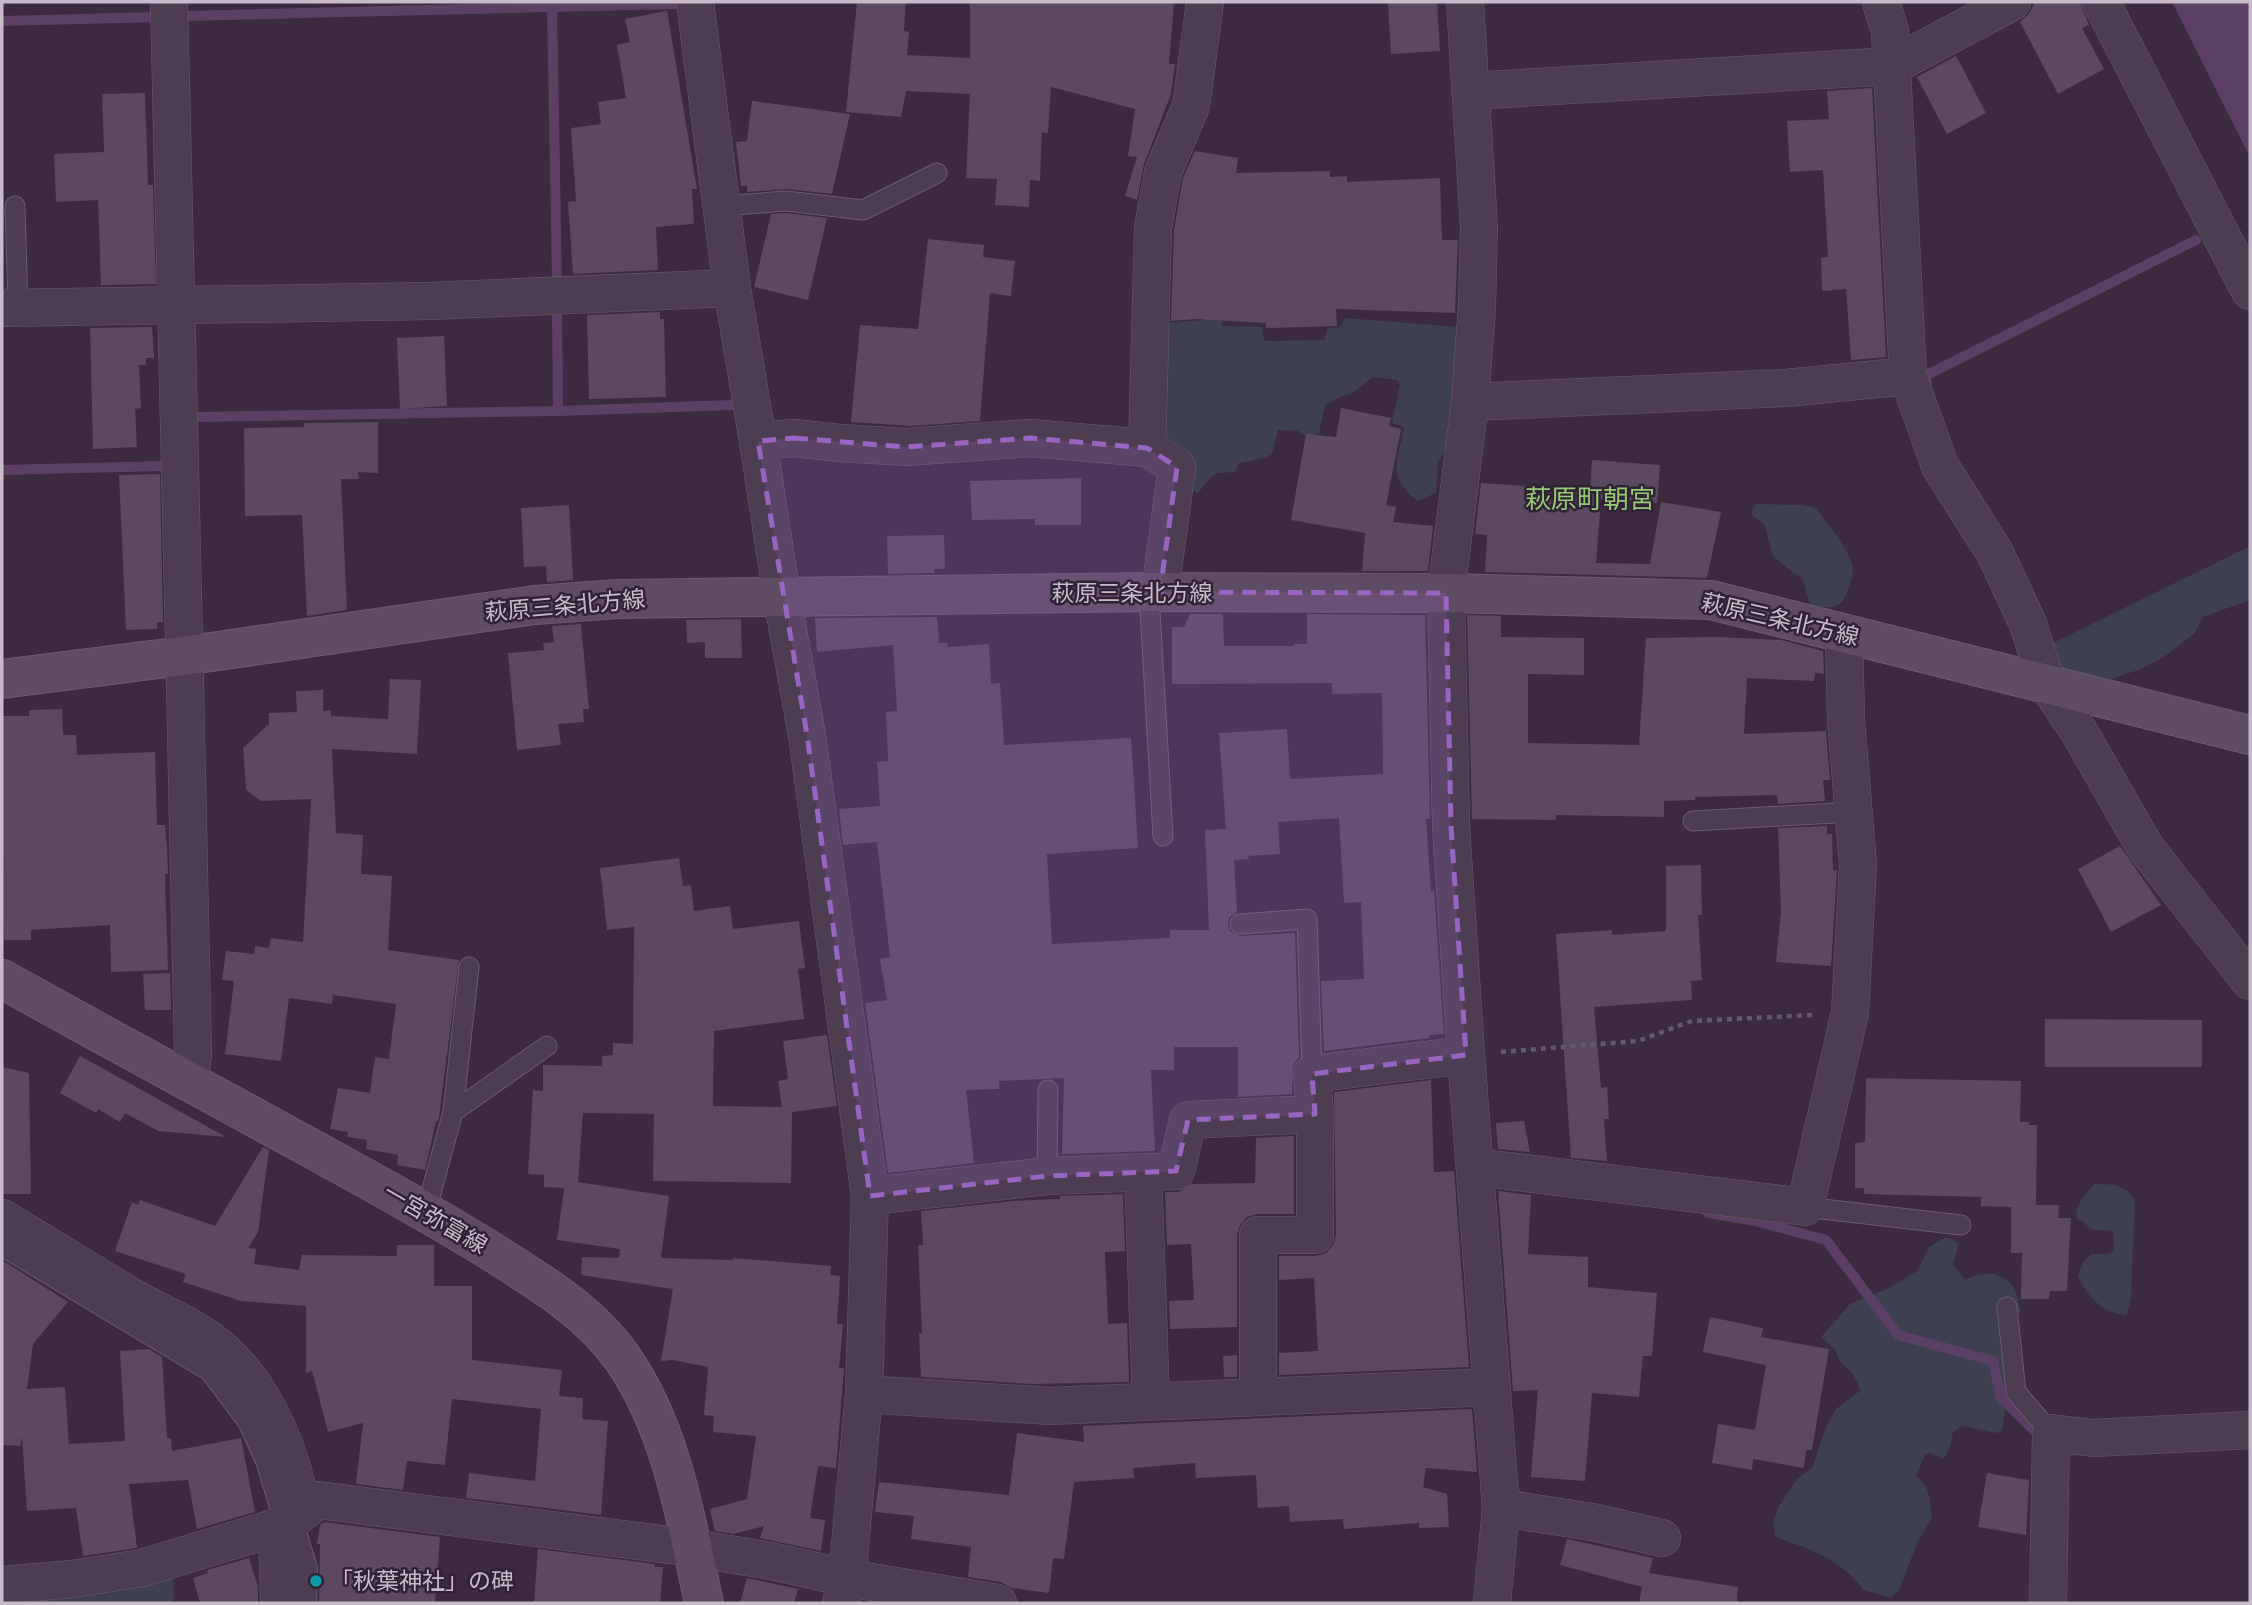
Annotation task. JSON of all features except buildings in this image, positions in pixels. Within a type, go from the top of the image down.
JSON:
[{"type":"main road","name":"萩原三条北方線","points":[[2,679],[183,656],[535,605],[618,599],[1155,592],[1446,593],[1711,600],[2250,735]]},
{"type":"main road","name":"一宮弥富線","points":[[2,979],[426,1211],[548,1286],[594,1324],[622,1357],[646,1394],[673,1473],[704,1603]]},
{"type":"street","points":[[169,2],[178,304],[193,1055],[189,1082]]},
{"type":"street","points":[[695,2],[732,288],[809,748],[870,1196],[864,1394],[844,1591]]},
{"type":"street","points":[[1147,448],[1153,228],[1163,172],[1191,106],[1205,2]]},
{"type":"street","points":[[1465,2],[1479,228],[1477,306],[1470,402],[1446,593],[1451,826],[1501,1508],[1492,1603]]},
{"type":"street","points":[[1881,2],[1890,31],[1908,376],[1940,466],[1995,553],[2028,624],[2047,684],[2081,735],[2145,846],[2250,981]]},
{"type":"street","points":[[1470,91],[1892,66],[2011,2]]},
{"type":"street","points":[[2101,2],[2250,291]]},
{"type":"street","points":[[10,308],[430,301],[732,288]]},
{"type":"street","points":[[1470,402],[1786,388],[1908,376]]},
{"type":"street","points":[[758,441],[794,438],[906,447],[1030,438],[1147,448],[1177,467],[1155,592]]},
{"type":"street","points":[[1475,1167],[1805,1207],[1850,1013],[1858,865],[1846,720],[1844,635]]},
{"type":"street","points":[[1258,1395],[1258,1235],[1315,1235],[1315,1114],[1312,1074],[1466,1055]]},
{"type":"street","points":[[870,1196],[1047,1176],[1177,1171],[1188,1120],[1315,1114]]},
{"type":"street","points":[[1143,1172],[1151,1401]]},
{"type":"street","points":[[2,1218],[134,1298],[202,1335],[223,1351],[254,1388],[271,1415],[295,1474],[279,1603]]},
{"type":"street","points":[[2,1241],[214,1368],[252,1420],[270,1460],[303,1569],[302,1603]]},
{"type":"street","points":[[864,1394],[1051,1406],[1491,1387]]},
{"type":"street","points":[[2048,1603],[2051,1433],[2093,1438],[2250,1430]]},
{"type":"street","points":[[2,1585],[72,1579],[142,1568],[289,1519],[318,1500],[692,1548],[771,1561],[844,1591],[998,1603]]},
{"type":"street","points":[[1501,1508],[1592,1522],[1662,1538]]},
{"type":"lane","points":[[722,206],[786,201],[863,211],[937,173]]},
{"type":"lane","points":[[10,308],[15,206]]},
{"type":"lane","points":[[1155,592],[1163,836]]},
{"type":"lane","points":[[1693,821],[1853,812]]},
{"type":"lane","points":[[1240,924],[1307,919],[1312,1074]]},
{"type":"lane","points":[[426,1211],[453,1112],[469,967]]},
{"type":"lane","points":[[453,1112],[547,1045]]},
{"type":"lane","points":[[1047,1176],[1048,1090]]},
{"type":"lane","points":[[1805,1207],[1961,1225]]},
{"type":"lane","points":[[2007,1307],[2016,1392],[2051,1433]]},
{"type":"path","points":[[1466,1055],[1638,1041],[1692,1021],[1850,1013]]},
{"type":"highlighted area","points":[[794,438],[906,447],[1030,438],[1147,448],[1177,467],[1160,592],[1446,593],[1451,826],[1466,1055],[1312,1074],[1315,1114],[1188,1120],[1176,1171],[1047,1176],[870,1196],[807,735],[758,441]]},
{"type":"shaded area","points":[[2172,2],[2250,2],[2250,157]]},
{"type":"shaded area","points":[[1204,316],[1222,316],[1222,326],[1262,327],[1264,341],[1324,340],[1328,328],[1340,327],[1345,318],[1458,327],[1452,443],[1438,461],[1436,493],[1417,501],[1401,483],[1397,459],[1404,427],[1392,423],[1400,384],[1397,380],[1373,377],[1351,394],[1341,396],[1325,406],[1319,433],[1308,438],[1298,431],[1278,430],[1272,454],[1239,463],[1235,472],[1218,473],[1210,478],[1198,493],[1184,486],[1154,441],[1167,323],[1203,320]]},
{"type":"shaded area","points":[[1756,504],[1803,505],[1816,508],[1843,545],[1853,568],[1847,592],[1841,603],[1831,607],[1810,605],[1802,577],[1773,556],[1764,524],[1753,516],[1751,510]]},
{"type":"shaded area","points":[[2250,546],[2250,600],[2203,617],[2195,633],[2165,656],[2141,669],[2111,679],[2065,672],[2049,645]]},
{"type":"shaded area","points":[[2095,1184],[2123,1188],[2135,1200],[2131,1297],[2127,1315],[2110,1311],[2096,1302],[2078,1275],[2084,1261],[2091,1254],[2109,1254],[2114,1250],[2113,1231],[2090,1229],[2083,1221],[2077,1220],[2079,1205]]},
{"type":"shaded area","points":[[1946,1237],[1959,1243],[1953,1265],[1965,1280],[1976,1275],[1989,1274],[2007,1280],[2014,1288],[2021,1312],[2003,1321],[2007,1395],[2002,1431],[1997,1433],[1961,1426],[1953,1432],[1944,1459],[1931,1453],[1925,1455],[1916,1476],[1927,1489],[1932,1518],[1918,1541],[1899,1590],[1891,1598],[1863,1590],[1845,1571],[1824,1556],[1775,1537],[1773,1521],[1779,1506],[1797,1479],[1812,1468],[1826,1427],[1836,1409],[1861,1390],[1852,1373],[1840,1362],[1835,1350],[1821,1337],[1850,1304],[1889,1288],[1917,1271],[1929,1247]]},
{"type":"shaded area","points":[[173,1573],[174,1603],[2,1603],[2,1595]]},
{"type":"waterway","points":[[184,16],[676,4]]},
{"type":"waterway","points":[[552,7],[557,282]]},
{"type":"waterway","points":[[2,21],[158,17]]},
{"type":"waterway","points":[[1927,384],[1925,376],[2196,240]]},
{"type":"waterway","points":[[557,308],[558,411]]},
{"type":"waterway","points":[[194,417],[558,411],[733,405]]},
{"type":"waterway","points":[[2,470],[164,466]]},
{"type":"waterway","points":[[1708,1213],[1755,1221],[1826,1240],[1898,1335],[1993,1361],[2001,1398],[2040,1436]]},
{"type":"place","name":"「秋葉神社」の碑","points":[[316,1581]]},
{"type":"district","name":"萩原町朝宮","points":[[1590,499]]}]
